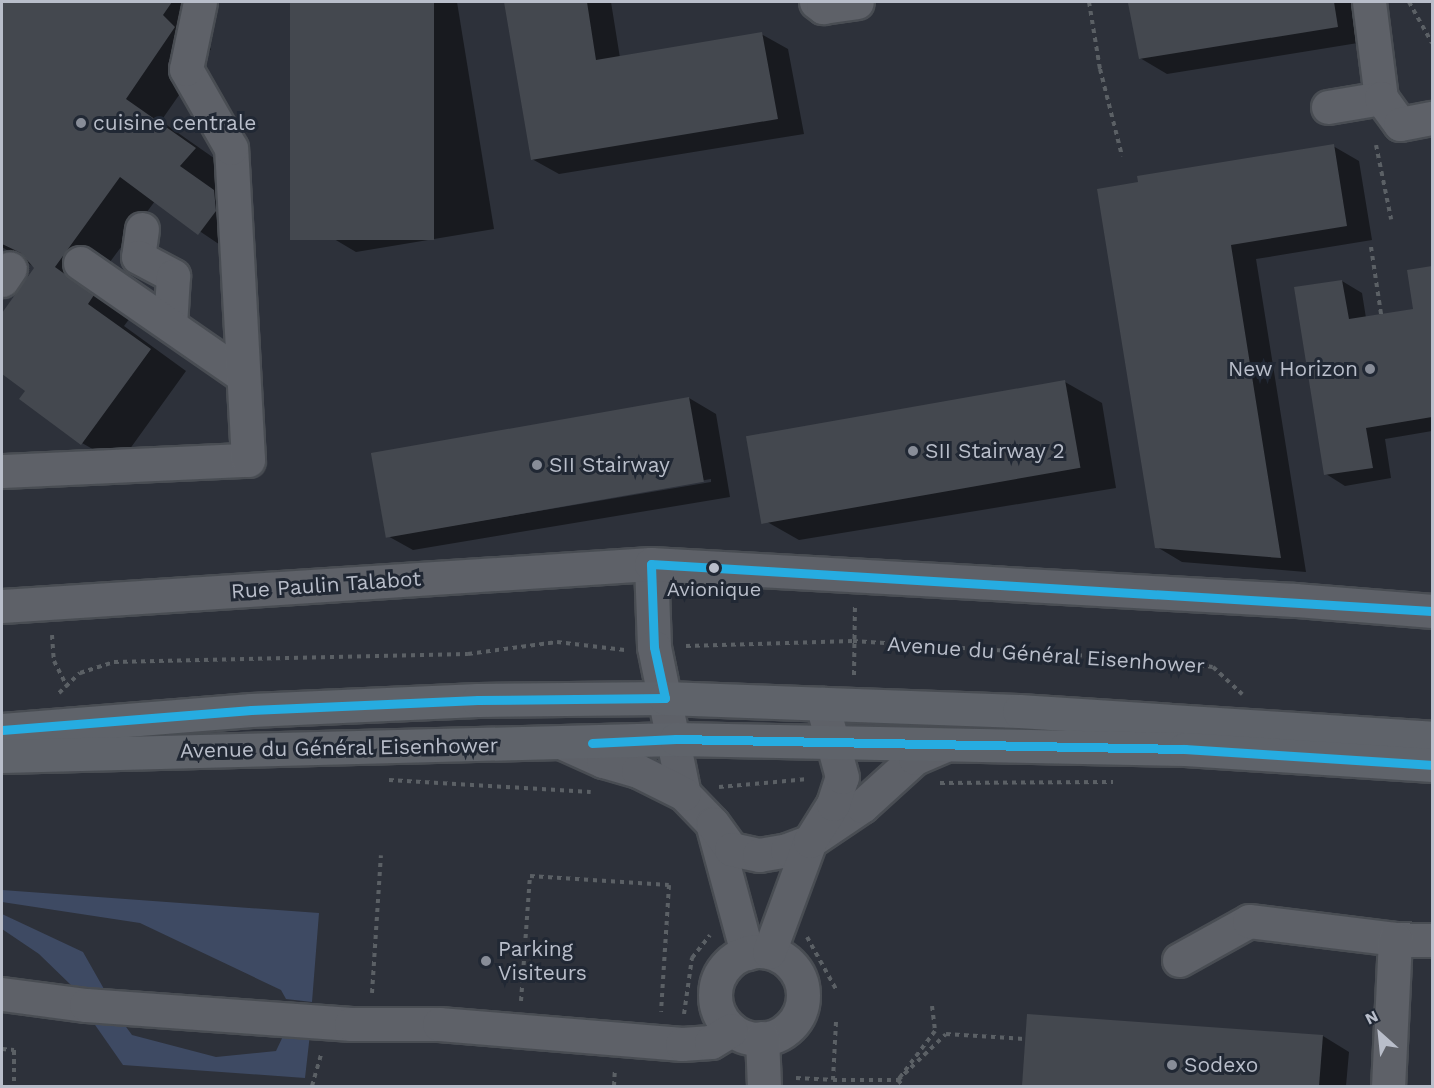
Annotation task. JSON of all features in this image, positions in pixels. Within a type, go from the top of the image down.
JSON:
[{"type":"main road","name":"Avenue du Général Eisenhower","points":[[2,730],[263,710],[478,700],[665,698],[1019,711],[1432,738]]},
{"type":"main road","points":[[565,744],[665,698]]},
{"type":"main road","points":[[676,739],[745,721],[782,702]]},
{"type":"main road","name":"Avenue du Général Eisenhower","points":[[2,756],[565,744],[676,739],[1185,749],[1432,765]]},
{"type":"street","points":[[2,471],[248,460],[231,148],[186,69],[200,2]]},
{"type":"street","points":[[816,2],[823,7],[857,2]]},
{"type":"street","points":[[1369,2],[1381,98],[1400,124],[1432,118]]},
{"type":"street","points":[[1328,107],[1381,98]]},
{"type":"street","points":[[142,229],[138,257],[173,276],[170,325]]},
{"type":"street","points":[[80,263],[243,376]]},
{"type":"street","points":[[651,564],[654,647],[676,739],[712,823],[758,953]]},
{"type":"street","name":"Rue Paulin Talabot","points":[[2,606],[651,564],[1283,599],[1432,612]]},
{"type":"street","points":[[758,953],[810,841],[838,791],[842,777],[835,743],[822,704]]},
{"type":"street","points":[[565,744],[603,761],[699,791]]},
{"type":"street","points":[[712,823],[731,849],[759,855],[810,841],[862,806],[915,758],[945,745]]},
{"type":"street","points":[[1179,960],[1249,921],[1395,939],[1432,940]]},
{"type":"street","points":[[1388,1086],[1395,939]]},
{"type":"street","points":[[758,953],[791,965],[799,976],[801,1005],[789,1026],[762,1038],[744,1037],[731,1030],[717,1009],[716,986],[727,965],[758,953]]},
{"type":"street","points":[[2,994],[86,1005],[370,1024],[671,1034],[711,1042],[731,1030]]},
{"type":"street","points":[[762,1038],[778,1082]]},
{"type":"path","points":[[1089,2],[1100,69],[1122,156]]},
{"type":"path","points":[[1409,2],[1432,43]]},
{"type":"path","points":[[1374,136],[1391,219]]},
{"type":"path","points":[[1371,247],[1381,314]]},
{"type":"path","points":[[855,597],[854,676],[861,682]]},
{"type":"path","points":[[50,604],[54,661],[67,687]]},
{"type":"path","name":"Avenue du Général Eisenhower","points":[[679,647],[853,641],[1213,667],[1227,677],[1248,702]]},
{"type":"path","points":[[50,700],[80,673],[114,662],[468,654],[557,642],[627,650]]},
{"type":"path","points":[[699,791],[812,779]]},
{"type":"path","name":"Avenue du Général Eisenhower","points":[[378,780],[594,792]]},
{"type":"path","points":[[931,782],[1118,782]]},
{"type":"path","points":[[370,1024],[381,855]]},
{"type":"path","points":[[520,1029],[530,876],[669,885],[671,1034]]},
{"type":"path","points":[[671,1034],[692,958],[712,931]]},
{"type":"path","points":[[806,936],[814,944],[837,991]]},
{"type":"path","points":[[898,1080],[935,1031],[932,1006]]},
{"type":"path","points":[[836,1022],[833,1080],[898,1080],[946,1034],[1025,1039]]},
{"type":"path","points":[[2,1049],[14,1050],[14,1086]]},
{"type":"path","points":[[614,1086],[615,1064]]},
{"type":"path","points":[[778,1082],[831,1080]]},
{"type":"path","points":[[898,1080],[903,1086]]},
{"type":"water","points":[[2,890],[319,913],[312,1002],[286,999],[281,990],[140,923],[2,902]]},
{"type":"water","points":[[2,914],[83,952],[104,989],[73,987],[39,954],[2,929]]},
{"type":"water","points":[[121,1020],[132,1035],[216,1057],[276,1051],[285,1032],[310,1034],[305,1078],[123,1065],[93,1022]]},
{"type":"building","name":"cuisine centrale","points":[[2,2],[172,2],[163,15],[175,27],[126,99],[196,148],[180,166],[214,190],[216,211],[198,235],[120,177],[55,267],[94,295],[88,304],[151,349],[81,445],[19,399],[25,391],[2,374],[2,313],[34,268],[21,253],[2,244]]},
{"type":"building","points":[[290,2],[434,2],[434,240],[290,240]]},
{"type":"building","points":[[504,2],[587,2],[596,60],[762,32],[778,119],[531,160]]},
{"type":"building","points":[[1334,2],[1338,27],[1139,59],[1128,3]]},
{"type":"building","points":[[1334,144],[1347,226],[1231,245],[1281,558],[1155,548],[1097,189],[1138,182],[1137,176]]},
{"type":"building","name":"New Horizon","points":[[1432,266],[1432,417],[1366,428],[1373,468],[1324,475],[1294,287],[1342,280],[1349,319],[1413,309],[1407,270]]},
{"type":"building","name":"SII Stairway 2","points":[[1065,380],[1080,468],[761,524],[746,436]]},
{"type":"building","name":"SII Stairway","points":[[689,397],[704,482],[386,538],[371,453]]},
{"type":"building","name":"Sodexo","points":[[1027,1014],[1323,1035],[1319,1086],[1022,1086]]},
{"type":"transit line","points":[[2,730],[251,710],[478,700],[665,698],[654,647],[651,564],[1432,611]]},
{"type":"transit line","points":[[592,743],[676,739],[1185,749],[1432,765]]},
{"type":"place","name":"cuisine centrale","points":[[81,123]]},
{"type":"place","name":"New Horizon","points":[[1370,369]]},
{"type":"place","name":"SII Stairway 2","points":[[913,451]]},
{"type":"place","name":"SII Stairway","points":[[537,465]]},
{"type":"place","name":"Avionique","points":[[714,568]]},
{"type":"place","name":"Parking Visiteurs","points":[[486,961]]},
{"type":"place","name":"Sodexo","points":[[1172,1065]]}]
